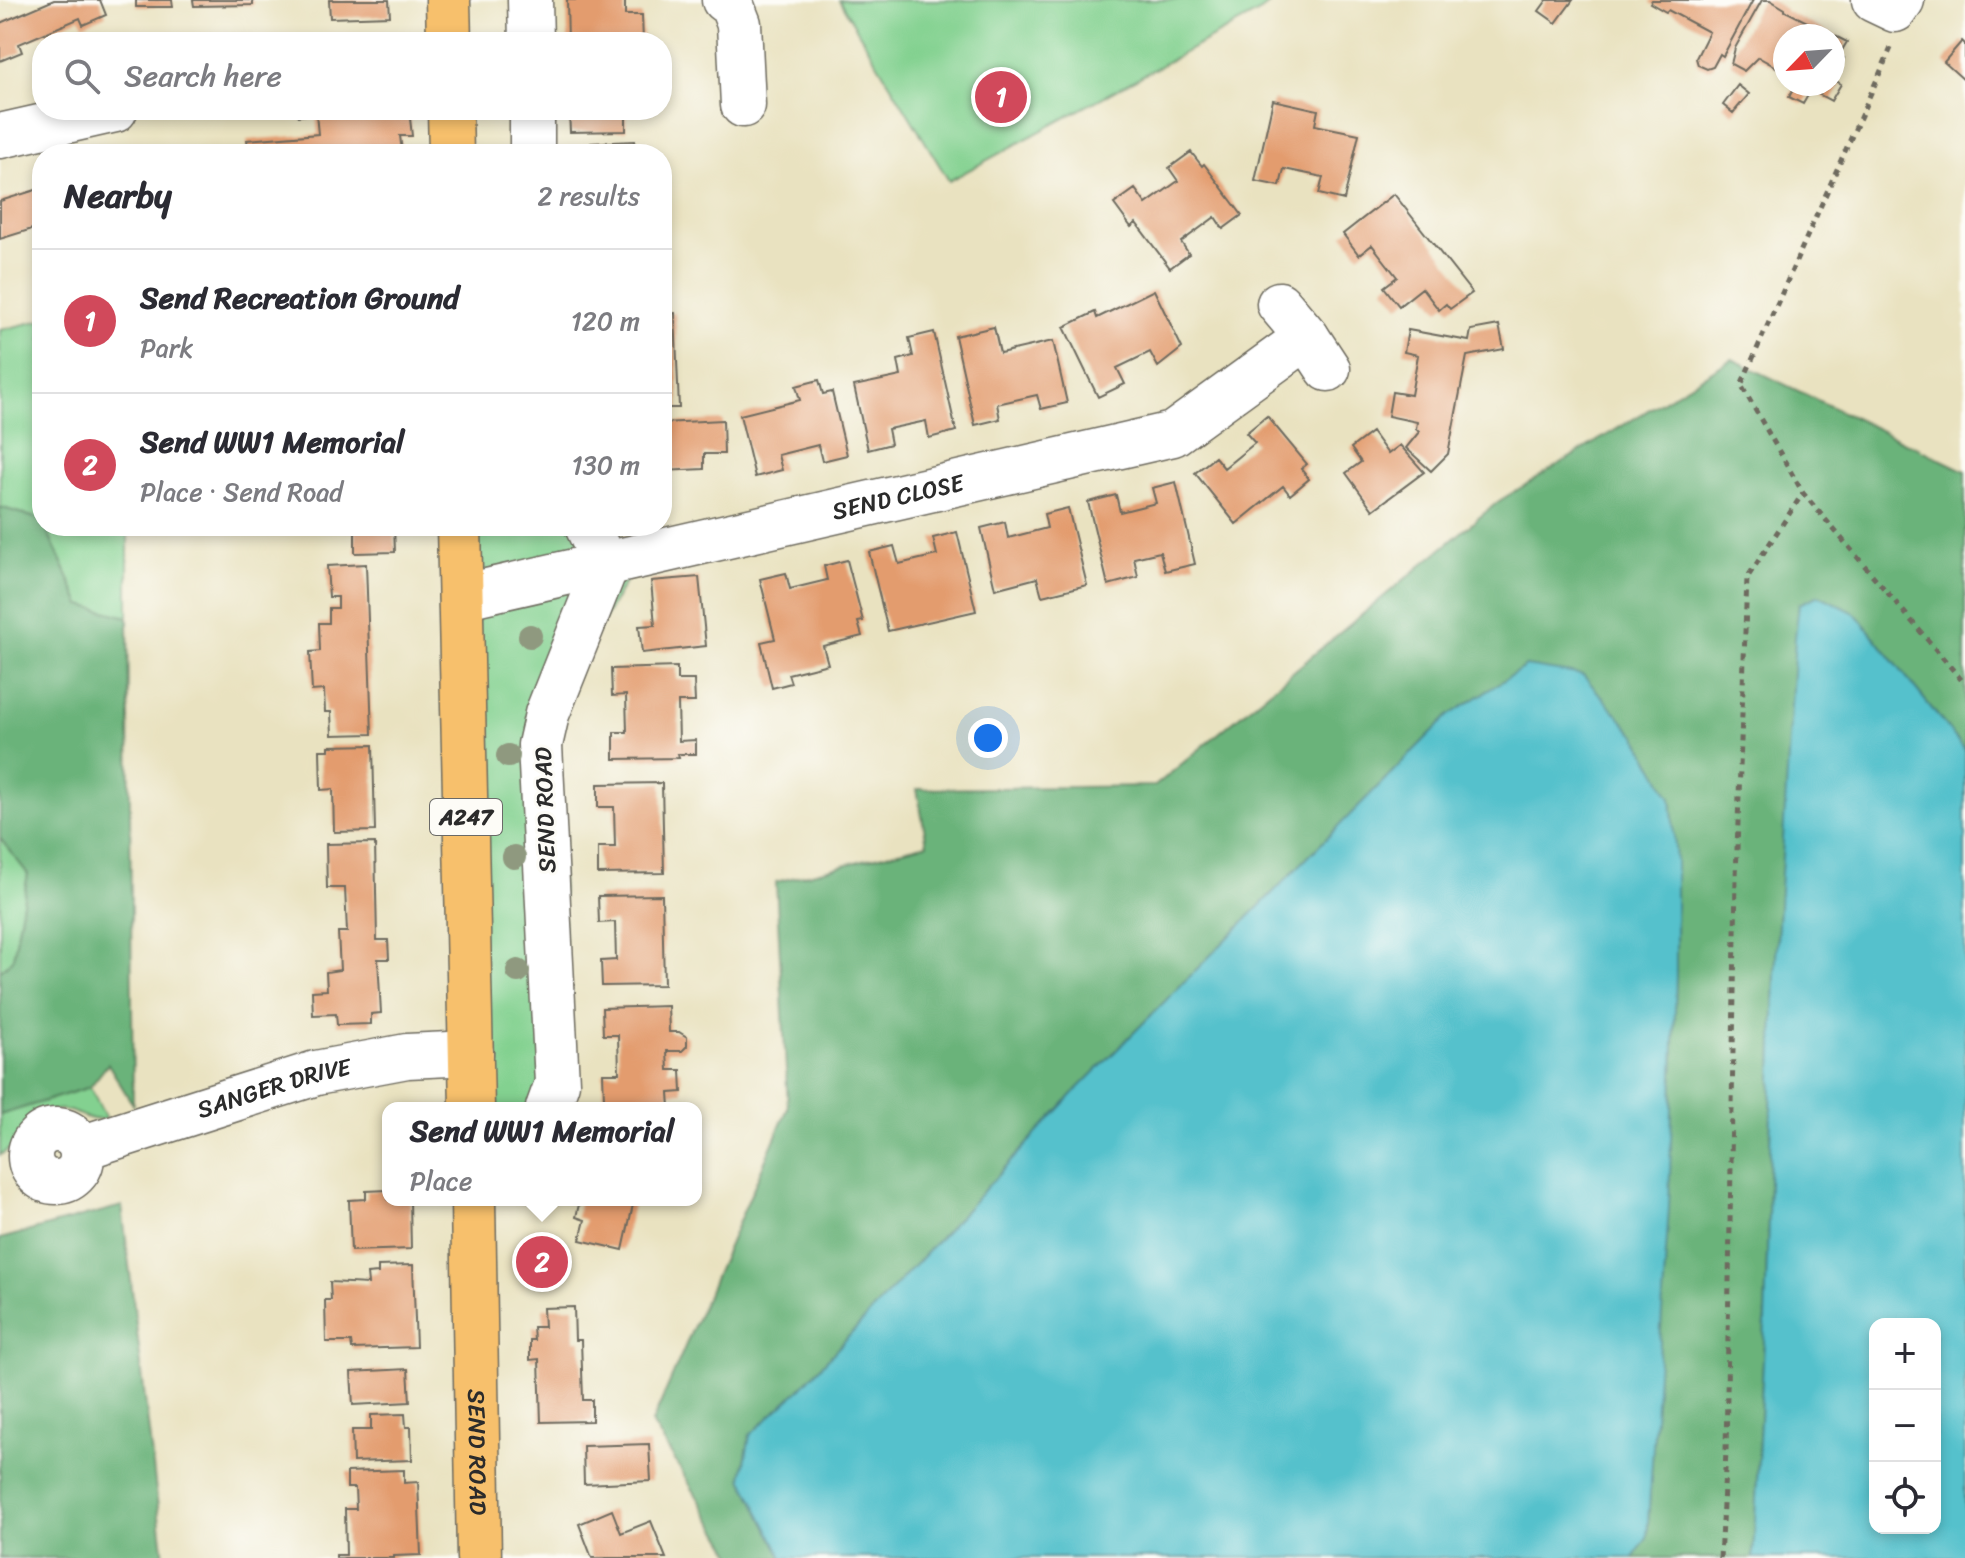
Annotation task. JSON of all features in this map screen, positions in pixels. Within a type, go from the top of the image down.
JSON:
[{"type":"main road","points":[[448,0],[449,32]]},
{"type":"main road","points":[[450,120],[451,144]]},
{"type":"main road","name":"A247","points":[[459,536],[472,1102]]},
{"type":"main road","name":"SEND ROAD","points":[[473,1206],[479,1558]]},
{"type":"street","points":[[530,0],[531,32]]},
{"type":"street","points":[[724,0],[730,1],[739,24],[743,105]]},
{"type":"street","points":[[1874,0],[1895,10],[1902,0]]},
{"type":"street","points":[[0,136],[71,120]]},
{"type":"street","points":[[532,120],[532,144]]},
{"type":"street","name":"SEND CLOSE","points":[[461,597],[1173,434],[1318,353],[1279,304]]},
{"type":"street","points":[[592,536],[606,566]]},
{"type":"street","name":"SEND ROAD","points":[[550,1102],[557,1083],[540,745],[547,714],[606,566]]},
{"type":"street","name":"SANGER DRIVE","points":[[16,1169],[50,1182],[64,1181],[76,1174],[82,1162],[81,1148],[316,1073],[407,1056],[471,1053]]},
{"type":"path","points":[[1893,43],[1741,385],[1803,493],[1965,684]]},
{"type":"path","points":[[1720,1558],[1726,1452],[1735,893],[1747,578],[1803,493]]},
{"type":"green space","points":[[839,0],[1275,0],[1261,11],[949,181]]},
{"type":"green space","points":[[32,322],[32,517],[0,507],[0,330]]},
{"type":"green space","points":[[1732,359],[1965,471],[1965,750],[1855,613],[1799,604],[1775,974],[1765,1321],[1753,1558],[1633,1558],[1647,1537],[1668,1192],[1676,938],[1671,798],[1526,666],[1448,716],[1074,1093],[800,1389],[750,1435],[742,1478],[783,1558],[735,1558],[652,1423],[788,1108],[776,882],[927,844],[917,789],[1155,786],[1499,501]]},
{"type":"green space","points":[[0,507],[32,517],[32,536],[50,536],[81,605],[128,617],[133,1105],[108,1064],[90,1087],[0,1115],[0,971],[13,959],[28,874],[0,838]]},
{"type":"green space","points":[[50,536],[128,536],[128,617],[81,605]]},
{"type":"green space","points":[[476,536],[621,536],[629,550],[631,572],[555,705],[571,1102],[485,1102]]},
{"type":"green space","points":[[0,838],[28,874],[13,959],[0,971]]},
{"type":"green space","points":[[90,1087],[106,1119],[92,1119],[64,1110],[45,1113],[30,1122],[15,1143],[0,1155],[0,1115]]},
{"type":"green space","points":[[122,1206],[164,1558],[0,1558],[0,1239]]},
{"type":"water","points":[[1819,595],[1855,613],[1965,750],[1965,1558],[1753,1558],[1765,1321],[1775,974],[1799,604]]},
{"type":"water","points":[[1526,666],[1583,675],[1637,737],[1671,798],[1676,860],[1676,976],[1669,1208],[1647,1538],[1633,1558],[783,1558],[742,1478],[750,1435],[800,1389],[1074,1093],[1448,716]]},
{"type":"building","points":[[54,0],[100,0],[106,15],[83,25],[80,18],[47,32],[32,32],[32,38],[19,44],[22,52],[0,61],[0,23]]},
{"type":"building","points":[[136,0],[172,0],[173,7],[136,7]]},
{"type":"building","points":[[193,0],[253,0],[253,5],[194,6]]},
{"type":"building","points":[[329,0],[389,0],[390,16],[330,18]]},
{"type":"building","points":[[567,0],[625,0],[625,15],[642,15],[643,32],[568,32]]},
{"type":"building","points":[[1547,0],[1573,0],[1556,23],[1539,11]]},
{"type":"building","points":[[1652,0],[1753,0],[1723,56],[1720,54],[1713,67],[1707,69],[1698,65],[1696,58],[1709,32],[1668,10],[1666,12],[1650,3]]},
{"type":"building","points":[[1762,0],[1770,0],[1811,24],[1773,24],[1773,65],[1758,57],[1744,71],[1731,64],[1735,48]]},
{"type":"building","points":[[1962,41],[1965,44],[1965,81],[1944,62]]},
{"type":"building","points":[[1738,85],[1749,94],[1733,113],[1723,105]]},
{"type":"building","points":[[1790,96],[1808,96],[1803,104]]},
{"type":"building","points":[[1273,100],[1318,110],[1315,125],[1359,134],[1344,200],[1319,194],[1323,177],[1284,169],[1280,186],[1255,181]]},
{"type":"building","points":[[317,120],[410,120],[412,136],[400,136],[401,144],[248,144],[247,140],[318,134]]},
{"type":"building","points":[[569,120],[626,120],[626,131],[570,132]]},
{"type":"building","points":[[635,141],[635,144],[591,144]]},
{"type":"building","points":[[1191,152],[1202,166],[1204,164],[1242,215],[1223,229],[1215,217],[1181,242],[1189,254],[1170,268],[1136,223],[1131,227],[1114,204],[1135,189],[1146,204],[1178,181],[1169,168]]},
{"type":"building","points":[[32,191],[32,229],[0,239],[0,201]]},
{"type":"building","points":[[1394,194],[1472,293],[1450,309],[1446,304],[1439,310],[1422,288],[1399,306],[1384,287],[1397,277],[1372,245],[1359,255],[1343,234]]},
{"type":"building","points":[[1154,290],[1182,348],[1158,367],[1150,352],[1117,368],[1125,384],[1098,397],[1064,327],[1095,312],[1097,318]]},
{"type":"building","points":[[672,313],[675,313],[679,408],[672,408]]},
{"type":"building","points":[[1499,325],[1504,349],[1467,356],[1448,454],[1431,471],[1406,448],[1419,432],[1417,422],[1388,416],[1392,392],[1411,395],[1418,355],[1404,352],[1408,330],[1469,341],[1471,330]]},
{"type":"building","points":[[994,327],[1000,353],[1053,341],[1067,403],[1041,409],[1037,395],[997,404],[1000,419],[975,425],[955,336]]},
{"type":"building","points":[[934,332],[956,431],[929,438],[926,421],[888,429],[891,444],[868,450],[854,386],[901,376],[898,360],[913,356],[909,338]]},
{"type":"building","points":[[819,380],[823,394],[832,392],[847,455],[822,461],[818,445],[778,455],[782,470],[755,477],[740,415],[800,400],[796,386]]},
{"type":"building","points":[[1267,416],[1307,464],[1301,469],[1309,479],[1290,495],[1283,486],[1236,524],[1195,473],[1215,457],[1224,468],[1255,443],[1246,433]]},
{"type":"building","points":[[723,420],[724,454],[704,454],[704,469],[672,471],[672,423]]},
{"type":"building","points":[[1372,432],[1388,454],[1400,445],[1424,472],[1373,510],[1346,473],[1361,462],[1351,448]]},
{"type":"building","points":[[1176,482],[1195,564],[1165,571],[1160,552],[1134,558],[1138,577],[1108,585],[1088,502],[1116,495],[1120,512],[1156,503],[1152,488]]},
{"type":"building","points":[[1068,508],[1087,585],[1042,596],[1037,578],[995,589],[981,528],[1005,522],[1008,538],[1047,528],[1044,514]]},
{"type":"building","points":[[957,532],[976,611],[888,631],[869,552],[894,546],[899,564],[937,555],[933,538]]},
{"type":"building","points":[[355,536],[394,536],[395,552],[355,553]]},
{"type":"building","points":[[847,560],[863,621],[858,622],[862,636],[823,646],[828,664],[788,674],[791,683],[772,688],[761,642],[775,639],[760,579],[786,573],[790,589],[827,580],[824,566]]},
{"type":"building","points":[[366,564],[372,734],[332,735],[331,712],[325,712],[324,690],[312,691],[310,652],[320,651],[319,623],[329,623],[329,608],[338,608],[338,597],[329,597],[327,566]]},
{"type":"building","points":[[699,577],[706,646],[642,653],[639,626],[655,625],[651,581]]},
{"type":"building","points":[[677,667],[677,680],[694,680],[695,702],[678,702],[679,741],[696,740],[696,754],[678,754],[679,758],[614,759],[614,732],[627,732],[626,695],[612,696],[611,669]]},
{"type":"building","points":[[373,745],[375,831],[334,832],[333,789],[321,790],[320,750],[329,750],[329,746]]},
{"type":"building","points":[[662,783],[664,873],[598,874],[598,847],[615,847],[614,807],[598,807],[598,784]]},
{"type":"building","points":[[375,843],[377,940],[388,940],[389,959],[378,959],[381,1013],[371,1014],[371,1024],[337,1025],[336,1014],[313,1015],[312,991],[327,990],[326,972],[340,970],[338,932],[347,932],[345,888],[327,888],[326,844]]},
{"type":"building","points":[[662,895],[664,985],[602,986],[601,961],[616,960],[615,922],[599,923],[598,896]]},
{"type":"building","points":[[668,1006],[669,1032],[679,1032],[687,1037],[687,1046],[682,1051],[667,1051],[668,1070],[681,1070],[682,1092],[669,1093],[670,1102],[609,1102],[609,1099],[604,1099],[603,1073],[619,1073],[618,1035],[603,1035],[602,1008]]},
{"type":"building","points":[[382,1190],[382,1206],[410,1206],[411,1249],[351,1251],[349,1200],[366,1199],[366,1191]]},
{"type":"building","points":[[579,1206],[633,1206],[623,1250],[580,1240],[585,1220],[576,1217]]},
{"type":"building","points":[[413,1265],[416,1347],[352,1349],[351,1342],[326,1342],[325,1300],[331,1300],[330,1282],[368,1284],[367,1274],[378,1273],[378,1266]]},
{"type":"building","points":[[574,1307],[575,1340],[581,1340],[583,1400],[592,1400],[592,1421],[541,1422],[539,1359],[530,1360],[533,1327],[544,1327],[543,1308]]},
{"type":"building","points":[[408,1369],[410,1402],[353,1405],[351,1372]]},
{"type":"building","points":[[405,1414],[406,1427],[411,1427],[412,1460],[353,1462],[352,1430],[371,1430],[371,1415]]},
{"type":"building","points":[[649,1444],[651,1481],[584,1484],[583,1446]]},
{"type":"building","points":[[404,1470],[404,1483],[418,1482],[421,1555],[336,1558],[336,1555],[346,1555],[345,1509],[356,1509],[355,1488],[347,1488],[347,1472]]},
{"type":"building","points":[[612,1510],[621,1533],[651,1521],[666,1558],[592,1558],[579,1524]]},
{"type":"place","name":"Send Recreation Ground","points":[[1001,97]]},
{"type":"place","name":"Send WW1 Memorial","points":[[542,1262]]}]
